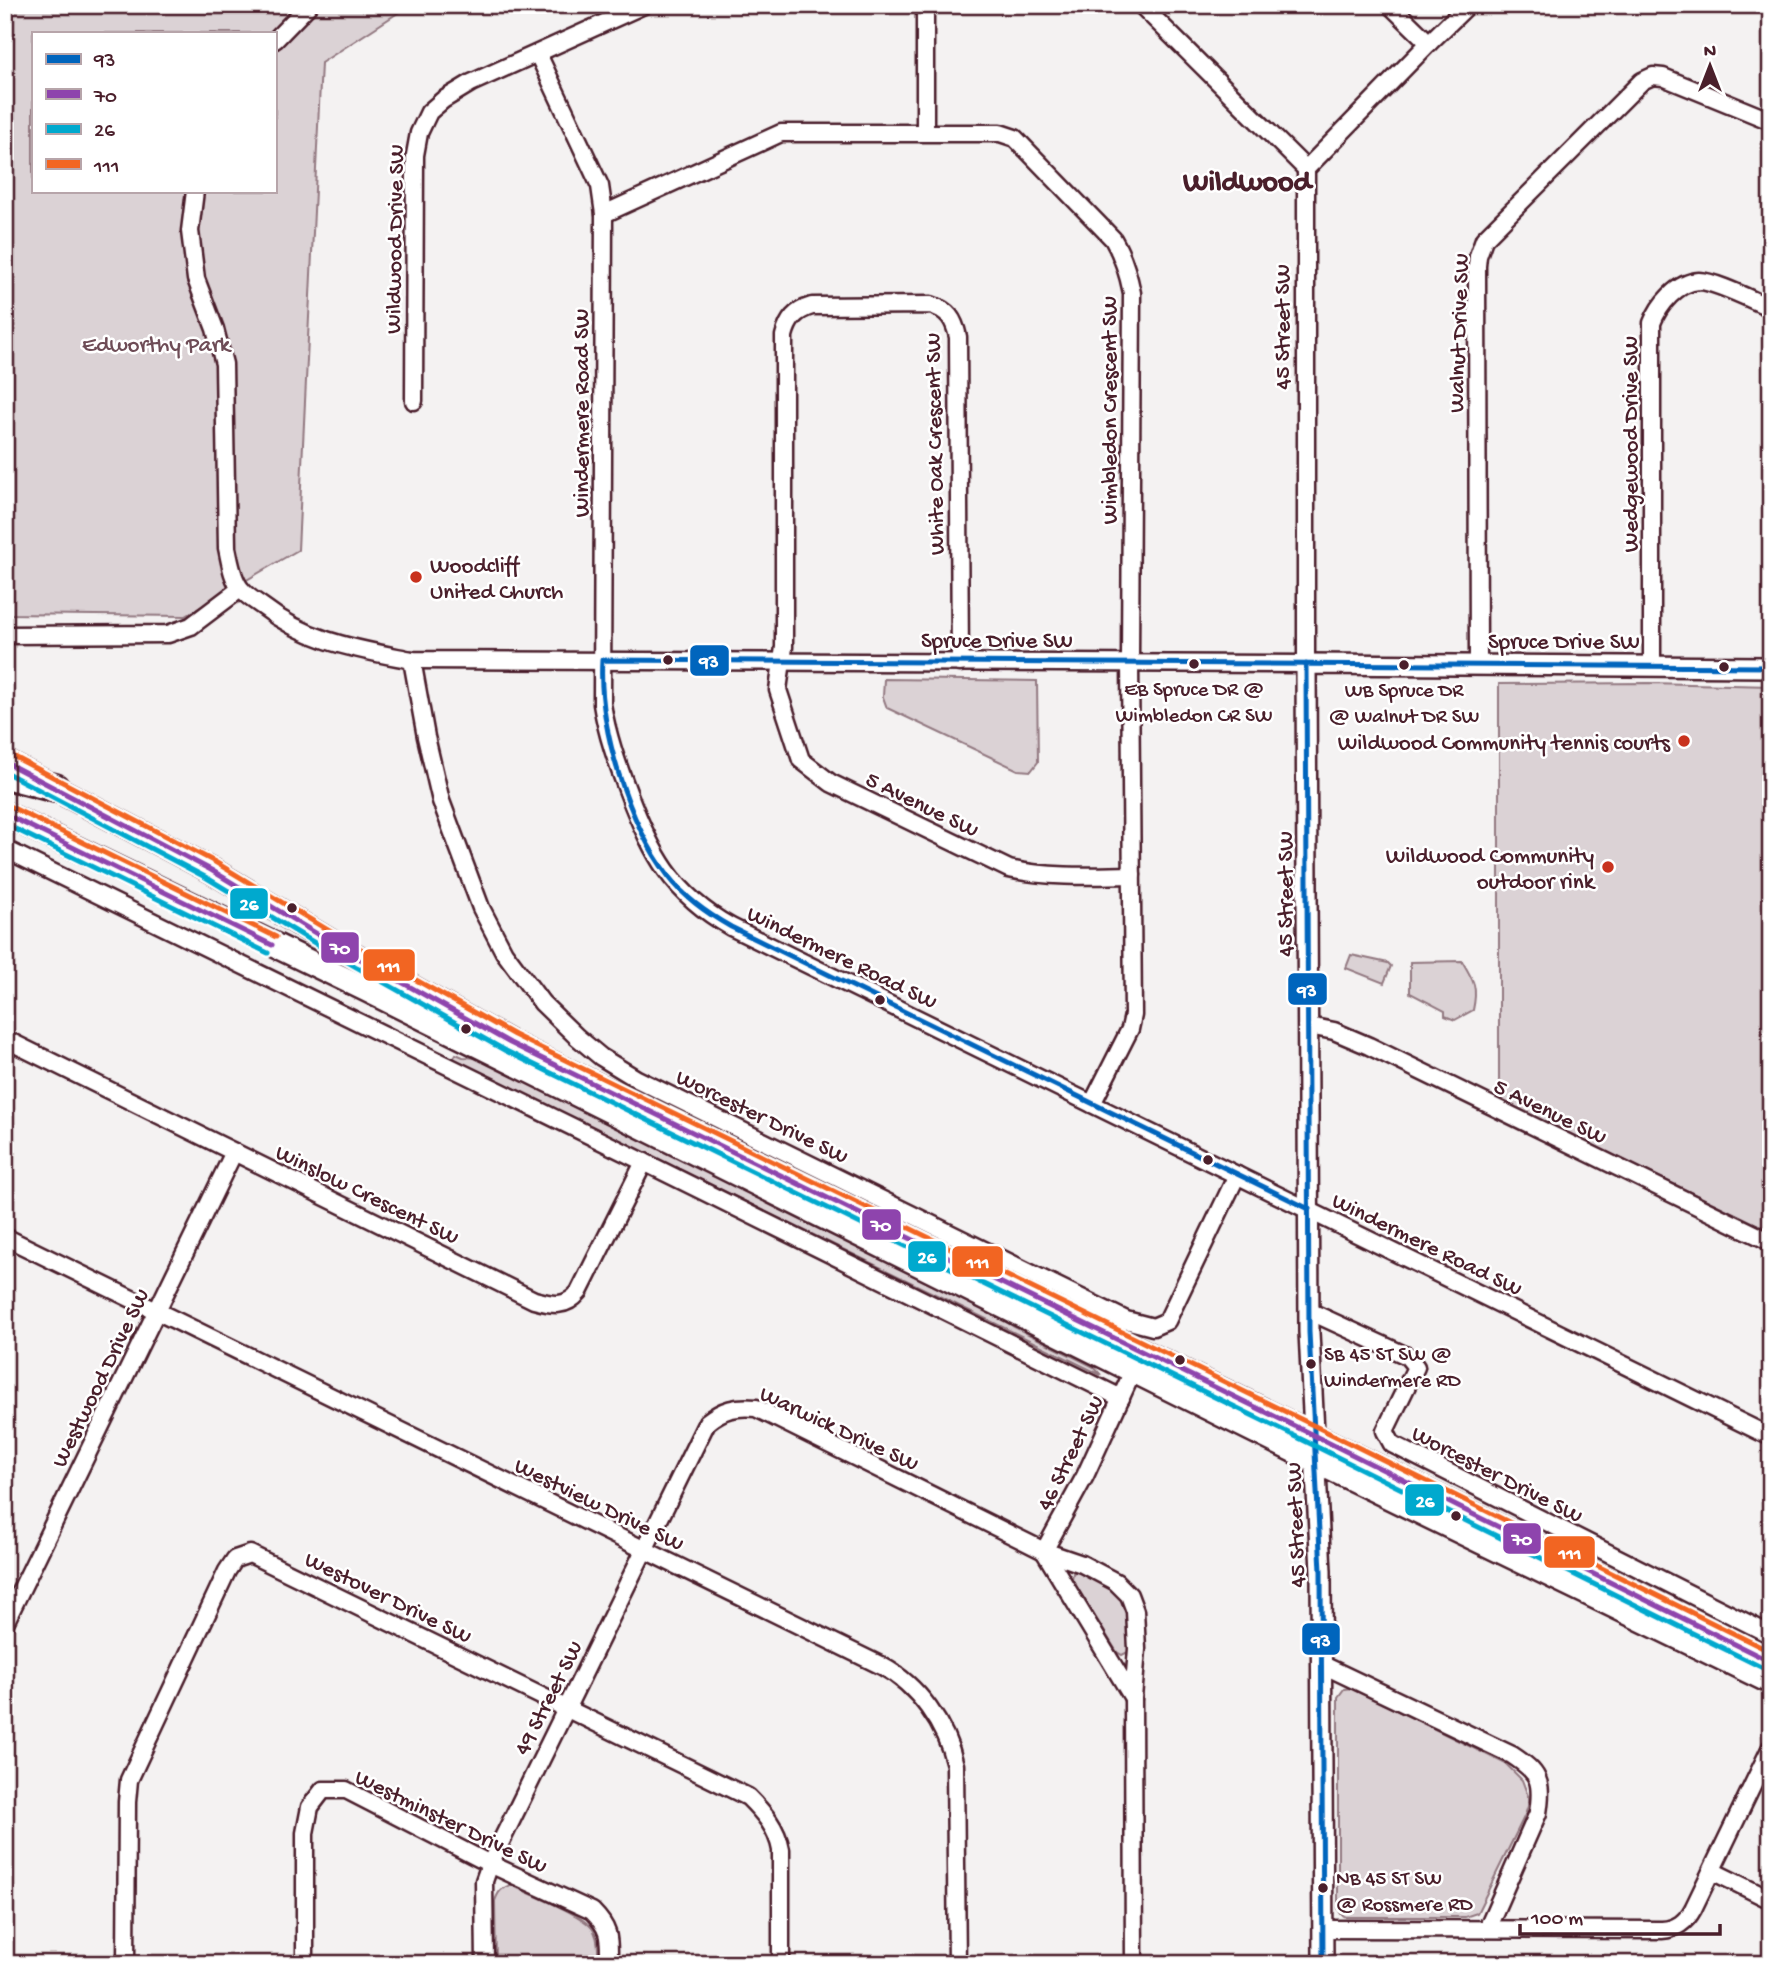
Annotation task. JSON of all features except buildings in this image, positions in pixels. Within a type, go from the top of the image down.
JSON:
[{"type":"highway","points":[[5,775],[55,788]]},
{"type":"main road","points":[[5,762],[211,870],[332,943],[531,1054],[1315,1436],[1771,1662]]},
{"type":"main road","points":[[5,814],[1317,1462],[1771,1682]]},
{"type":"main road","points":[[313,965],[330,959],[332,943]]},
{"type":"street","points":[[276,39],[309,5]]},
{"type":"street","name":"Wildwood Drive SW","points":[[414,401],[415,155],[419,133],[429,111],[471,83],[644,5]]},
{"type":"street","points":[[925,5],[925,132]]},
{"type":"street","points":[[1141,5],[1306,169],[1468,5]]},
{"type":"street","points":[[1390,5],[1429,43]]},
{"type":"street","name":"Windermere Road SW","points":[[538,54],[600,186],[604,214],[602,704],[612,751],[652,851],[670,878],[693,902],[731,927],[1771,1437]]},
{"type":"street","name":"Walnut Drive SW","points":[[1478,665],[1477,266],[1484,239],[1632,89],[1653,76],[1664,77],[1771,121]]},
{"type":"street","name":"Wimbledon Crescent SW","points":[[604,214],[781,133],[1000,133],[1015,138],[1113,239],[1120,250],[1132,293],[1131,1022],[1092,1104]]},
{"type":"street","name":"45 Street SW","points":[[1306,169],[1309,1311],[1317,1462],[1323,1964]]},
{"type":"street","points":[[5,635],[168,634],[191,626],[240,589],[227,548],[225,364],[196,279],[190,231],[195,192]]},
{"type":"street","name":"Wedgewood Drive SW","points":[[1652,665],[1652,324],[1656,314],[1672,295],[1685,285],[1700,281],[1771,308]]},
{"type":"street","name":"White Oak Crescent SW","points":[[782,662],[784,336],[788,323],[796,314],[812,306],[931,305],[944,309],[950,316],[958,337],[960,663]]},
{"type":"street","name":"Spruce Drive SW","points":[[240,589],[276,617],[313,636],[362,652],[412,660],[1771,667]]},
{"type":"street","name":"Worcester Drive SW","points":[[412,660],[441,801],[481,908],[504,952],[542,1003],[600,1057],[638,1079],[1126,1320],[1153,1326],[1167,1321],[1237,1175]]},
{"type":"street","name":"5 Avenue SW","points":[[782,662],[778,690],[795,744],[802,760],[831,783],[1010,869],[1055,876],[1132,875]]},
{"type":"street","points":[[5,849],[644,1161],[1121,1398]]},
{"type":"street","name":"5 Avenue SW","points":[[1309,1026],[1334,1031],[1368,1046],[1771,1242]]},
{"type":"street","name":"Winslow Crescent SW","points":[[5,1040],[534,1300],[552,1305],[571,1301],[579,1292],[644,1161]]},
{"type":"street","name":"Westwood Drive SW","points":[[5,1623],[234,1152]]},
{"type":"street","name":"Westview Drive SW","points":[[5,1237],[892,1671],[911,1685],[949,1744],[955,1765],[957,1964]]},
{"type":"street","name":"Worcester Drive SW","points":[[1309,1311],[1407,1356],[1416,1367],[1385,1430],[1392,1444],[1771,1634]]},
{"type":"street","name":"46 Street SW","points":[[1044,1551],[1085,1476],[1133,1371]]},
{"type":"street","name":"Warwick Drive SW","points":[[644,1550],[707,1422],[719,1412],[739,1406],[756,1408],[1044,1551],[1082,1564],[1116,1582],[1129,1595],[1136,1619],[1133,1698],[1134,1964]]},
{"type":"street","name":"49 Street SW","points":[[485,1964],[484,1881],[489,1864],[644,1550]]},
{"type":"street","points":[[1044,1551],[1133,1698]]},
{"type":"street","name":"Westover Drive SW","points":[[126,1964],[129,1780],[227,1571],[235,1559],[250,1554],[748,1797],[761,1810],[778,1837],[781,1850],[781,1964]]},
{"type":"street","points":[[1321,1664],[1512,1755],[1533,1769],[1541,1792],[1538,1813],[1487,1929]]},
{"type":"street","points":[[1323,1929],[1669,1930],[1681,1925],[1690,1915],[1771,1747]]},
{"type":"street","name":"Westminster Drive SW","points":[[305,1964],[305,1833],[310,1807],[323,1790],[346,1790],[489,1864],[592,1912],[605,1925],[609,1937],[609,1964]]},
{"type":"street","points":[[1712,1871],[1771,1900]]},
{"type":"green space","name":"Edworthy Park","points":[[5,5],[410,5],[321,63],[298,550],[185,616],[5,614]]},
{"type":"green space","points":[[884,679],[1037,681],[1038,762],[1031,771],[1018,770],[887,708],[883,697]]},
{"type":"green space","points":[[1649,683],[1771,686],[1771,1231],[1499,1100],[1499,684]]},
{"type":"green space","points":[[1351,955],[1388,963],[1391,966],[1384,983],[1346,968]]},
{"type":"green space","points":[[1462,961],[1474,984],[1473,1010],[1455,1020],[1445,1016],[1445,1011],[1410,993],[1410,962]]},
{"type":"green space","points":[[456,1054],[480,1058],[970,1299],[1014,1327],[1094,1367],[1101,1375],[453,1059]]},
{"type":"green space","points":[[1079,1570],[1106,1585],[1121,1600],[1128,1620],[1130,1651],[1122,1655],[1117,1652],[1072,1579],[1073,1573]]},
{"type":"green space","points":[[1351,1688],[1506,1764],[1522,1780],[1528,1796],[1525,1815],[1477,1913],[1465,1917],[1346,1917],[1341,1914],[1338,1908],[1338,1697],[1344,1689]]},
{"type":"green space","points":[[511,1885],[569,1912],[589,1925],[597,1939],[598,1964],[496,1964],[495,1901],[500,1891]]},
{"type":"transit line","name":"93","points":[[1309,1209],[731,927],[697,905],[675,885],[654,855],[629,802],[605,715],[602,660],[1771,667]]},
{"type":"transit line","name":"93","points":[[1306,664],[1309,1332],[1321,1571],[1323,1964]]},
{"type":"transit line","name":"111","points":[[9,754],[215,862],[336,935],[514,1035],[1771,1652]]},
{"type":"transit line","name":"70","points":[[5,762],[211,870],[332,943],[510,1043],[1771,1662]]},
{"type":"transit line","name":"26","points":[[5,772],[207,878],[328,951],[506,1051],[1767,1670]]},
{"type":"transit line","name":"111","points":[[9,806],[276,937]]},
{"type":"transit line","name":"70","points":[[5,814],[272,945]]},
{"type":"transit line","name":"26","points":[[5,824],[268,953]]},
{"type":"place","name":"Woodcliff United Church","points":[[416,577]]},
{"type":"place","name":"EB Spruce DR @ Wimbledon CR SW","points":[[1194,664]]},
{"type":"place","name":"WB Spruce DR @ Walnut DR SW","points":[[1404,665]]},
{"type":"place","name":"Wildwood Community tennis courts","points":[[1684,741]]},
{"type":"place","name":"Wildwood Community outdoor rink","points":[[1608,867]]},
{"type":"place","name":"SB 45 ST SW @ Windermere RD","points":[[1311,1364]]},
{"type":"place","name":"NB 45 ST SW @ Rossmere RD","points":[[1323,1888]]},
{"type":"district","name":"Wildwood","points":[[1247,180]]}]
